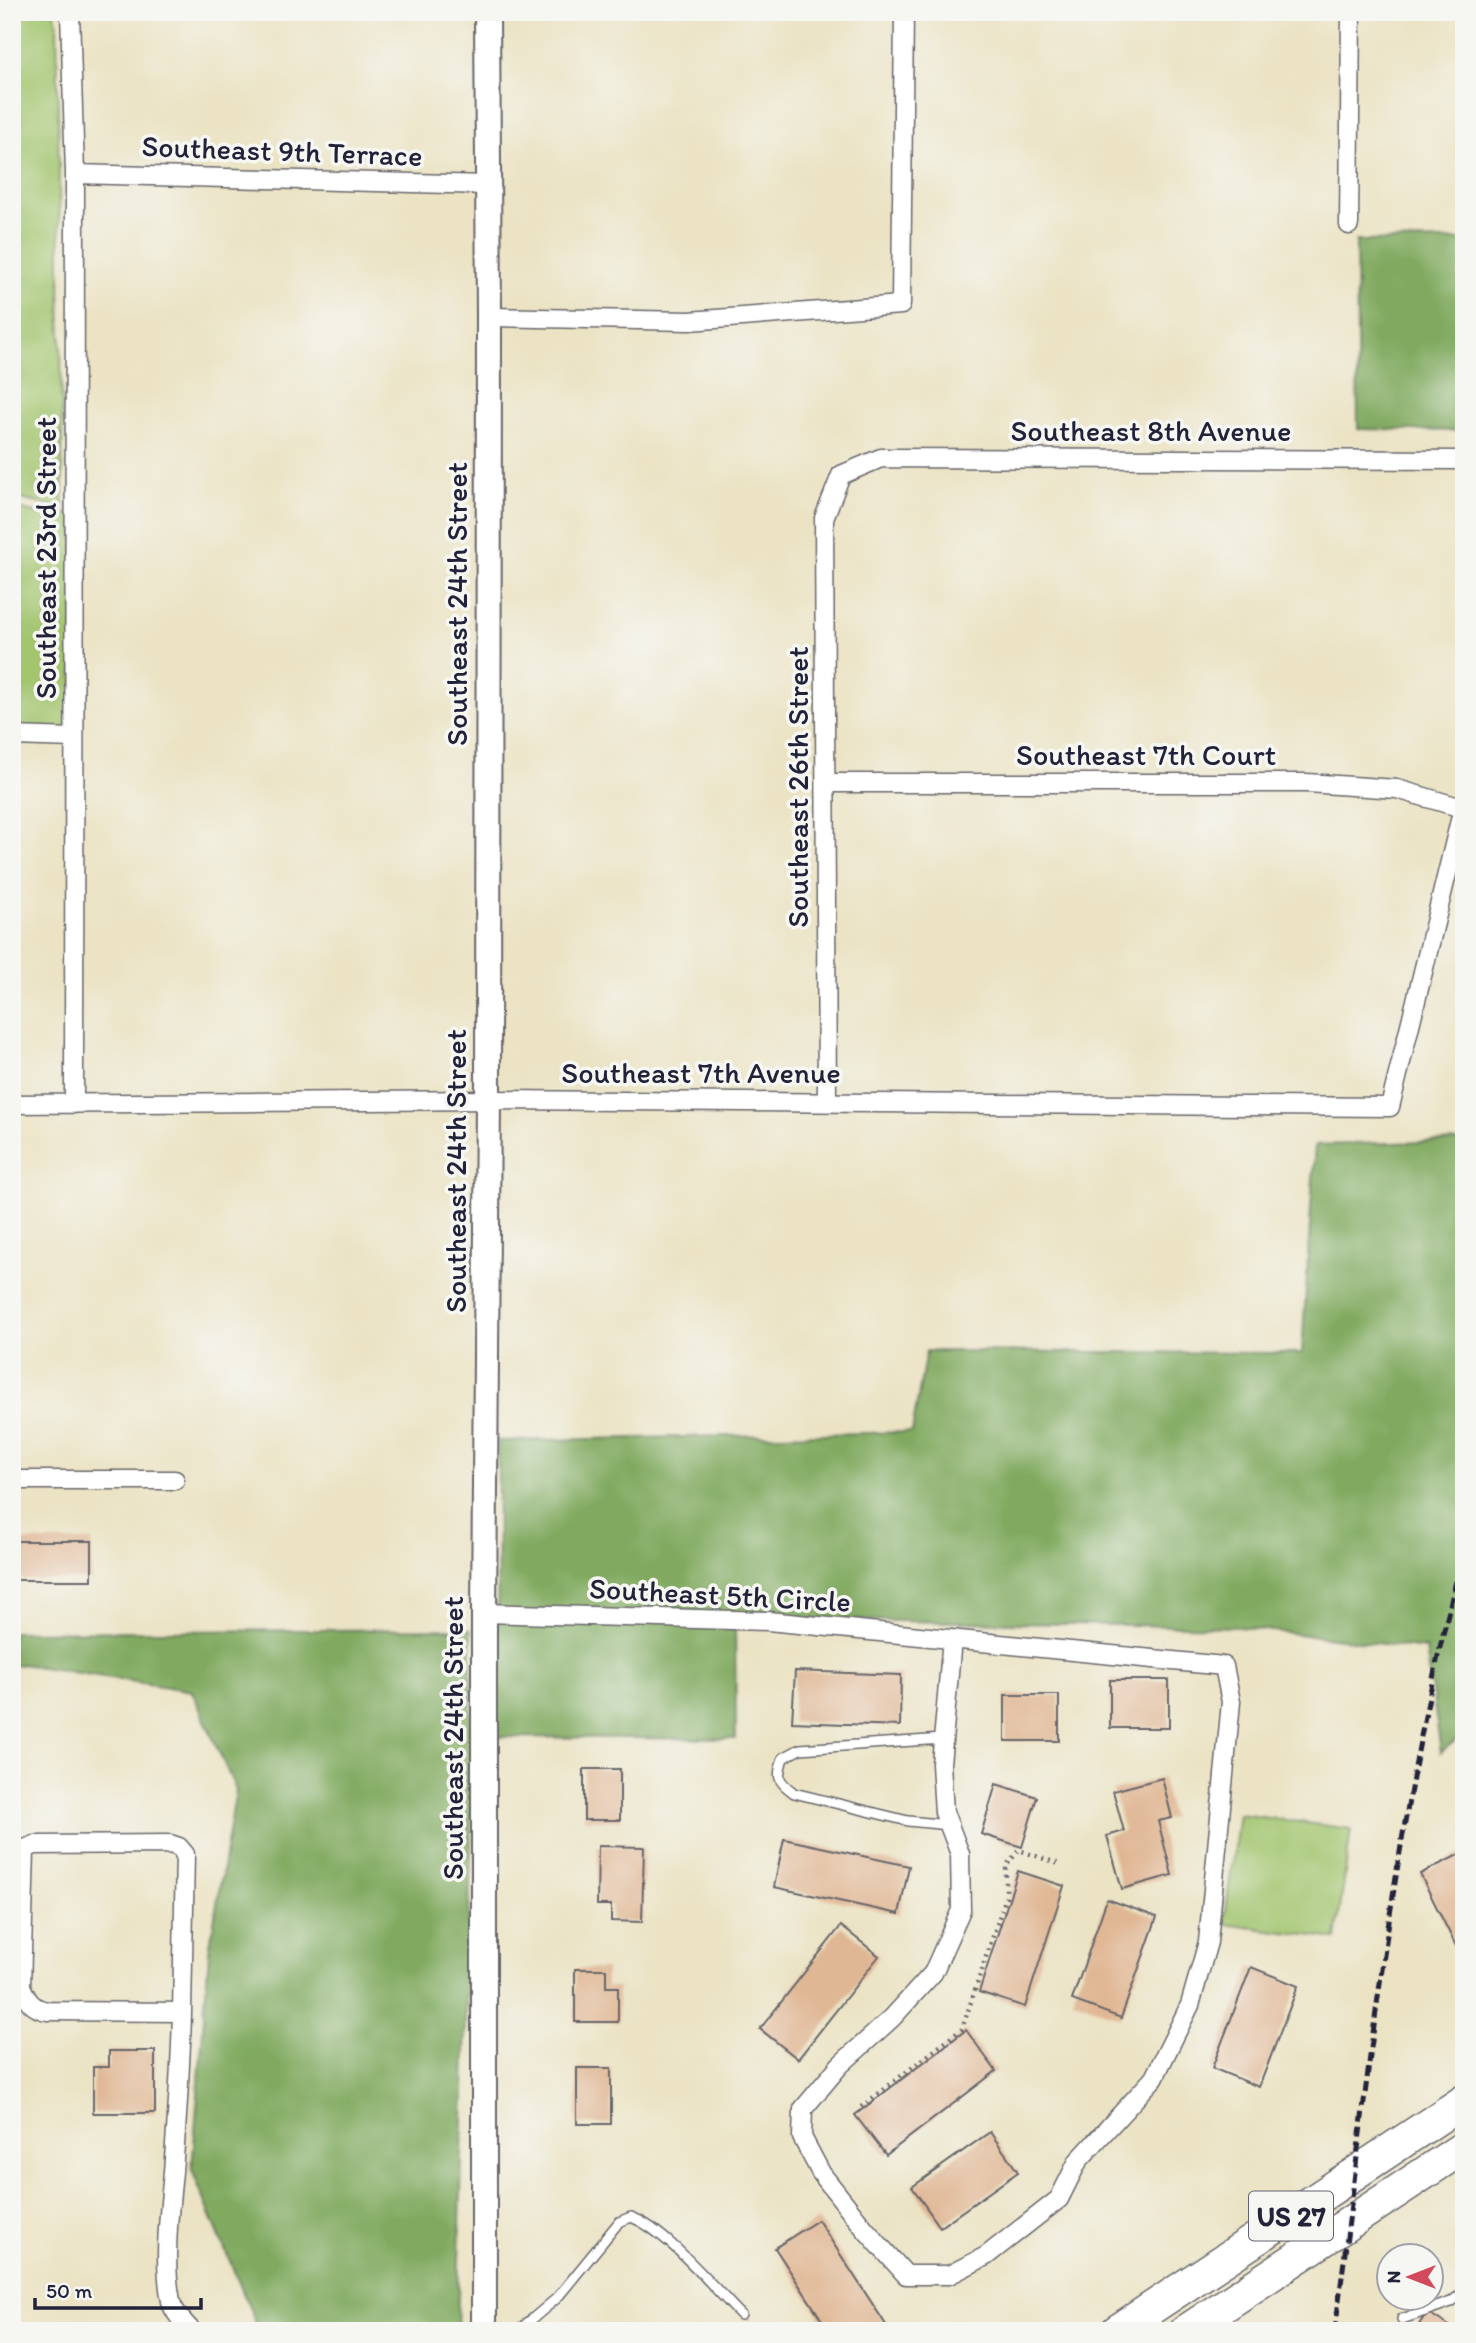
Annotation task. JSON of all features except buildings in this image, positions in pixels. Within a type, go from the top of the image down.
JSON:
[{"type":"highway","name":"US 27","points":[[1117,2331],[1464,2101]]},
{"type":"highway","name":"US 27","points":[[1186,2331],[1464,2147]]},
{"type":"street","name":"Southeast 23rd Street","points":[[70,12],[75,174],[74,1104]]},
{"type":"street","name":"Southeast 24th Street","points":[[484,2331],[484,1613],[488,1100],[487,12]]},
{"type":"street","points":[[489,317],[689,321],[901,305],[904,12]]},
{"type":"street","points":[[1349,225],[1351,12]]},
{"type":"street","name":"Southeast 9th Terrace","points":[[75,174],[486,185]]},
{"type":"street","name":"Southeast 8th Avenue","points":[[841,475],[881,458],[1464,460]]},
{"type":"street","name":"Southeast 26th Street","points":[[827,1102],[824,518],[841,475]]},
{"type":"street","points":[[12,736],[74,738]]},
{"type":"street","name":"Southeast 7th Court","points":[[827,783],[1307,783],[1397,789],[1463,806]]},
{"type":"street","name":"Southeast 7th Avenue","points":[[12,1104],[488,1100],[1390,1107],[1463,806]]},
{"type":"street","points":[[12,1480],[175,1480]]},
{"type":"street","name":"Southeast 5th Circle","points":[[484,1613],[768,1621],[952,1639],[1224,1666],[1231,1702],[1208,1942],[1190,2005],[1154,2078],[1078,2161],[1059,2199],[986,2256],[949,2275],[906,2275],[821,2173],[802,2137],[803,2109],[840,2065],[892,2018],[933,1973],[961,1910],[960,1854],[943,1800],[941,1764],[952,1639]]},
{"type":"street","points":[[183,2012],[48,2011],[40,2010],[29,2002],[21,1986],[27,1847],[170,1844],[179,1847],[185,1854],[183,2012],[168,2273],[171,2303],[192,2331]]},
{"type":"lane","points":[[942,1739],[800,1749],[783,1758],[778,1774],[781,1783],[793,1793],[908,1821],[949,1825]]},
{"type":"lane","points":[[518,2331],[556,2298],[619,2222],[631,2217],[658,2232],[741,2315]]},
{"type":"lane","points":[[1402,2319],[1451,2302],[1464,2292]]},
{"type":"path","points":[[861,2107],[962,2029],[1006,1898],[1006,1866],[1019,1850],[1062,1865]]},
{"type":"green space","points":[[12,12],[54,12],[57,23],[63,509],[12,497]]},
{"type":"green space","points":[[1464,240],[1464,431],[1358,429],[1356,241]]},
{"type":"green space","points":[[12,508],[60,518],[74,509],[73,742],[12,742]]},
{"type":"green space","points":[[1464,1141],[1464,1734],[1441,1752],[1426,1649],[1239,1627],[735,1618],[736,1739],[497,1737],[498,1441],[912,1432],[926,1351],[1302,1353],[1315,1145]]},
{"type":"green space","points":[[471,1629],[471,1847],[457,2331],[259,2331],[192,2170],[209,1952],[236,1790],[192,1691],[22,1664],[12,1667],[12,1632]]},
{"type":"green space","points":[[1239,1814],[1351,1829],[1336,1939],[1224,1924]]},
{"type":"railway","points":[[1335,2331],[1386,1939],[1402,1841],[1440,1647],[1464,1551]]}]
